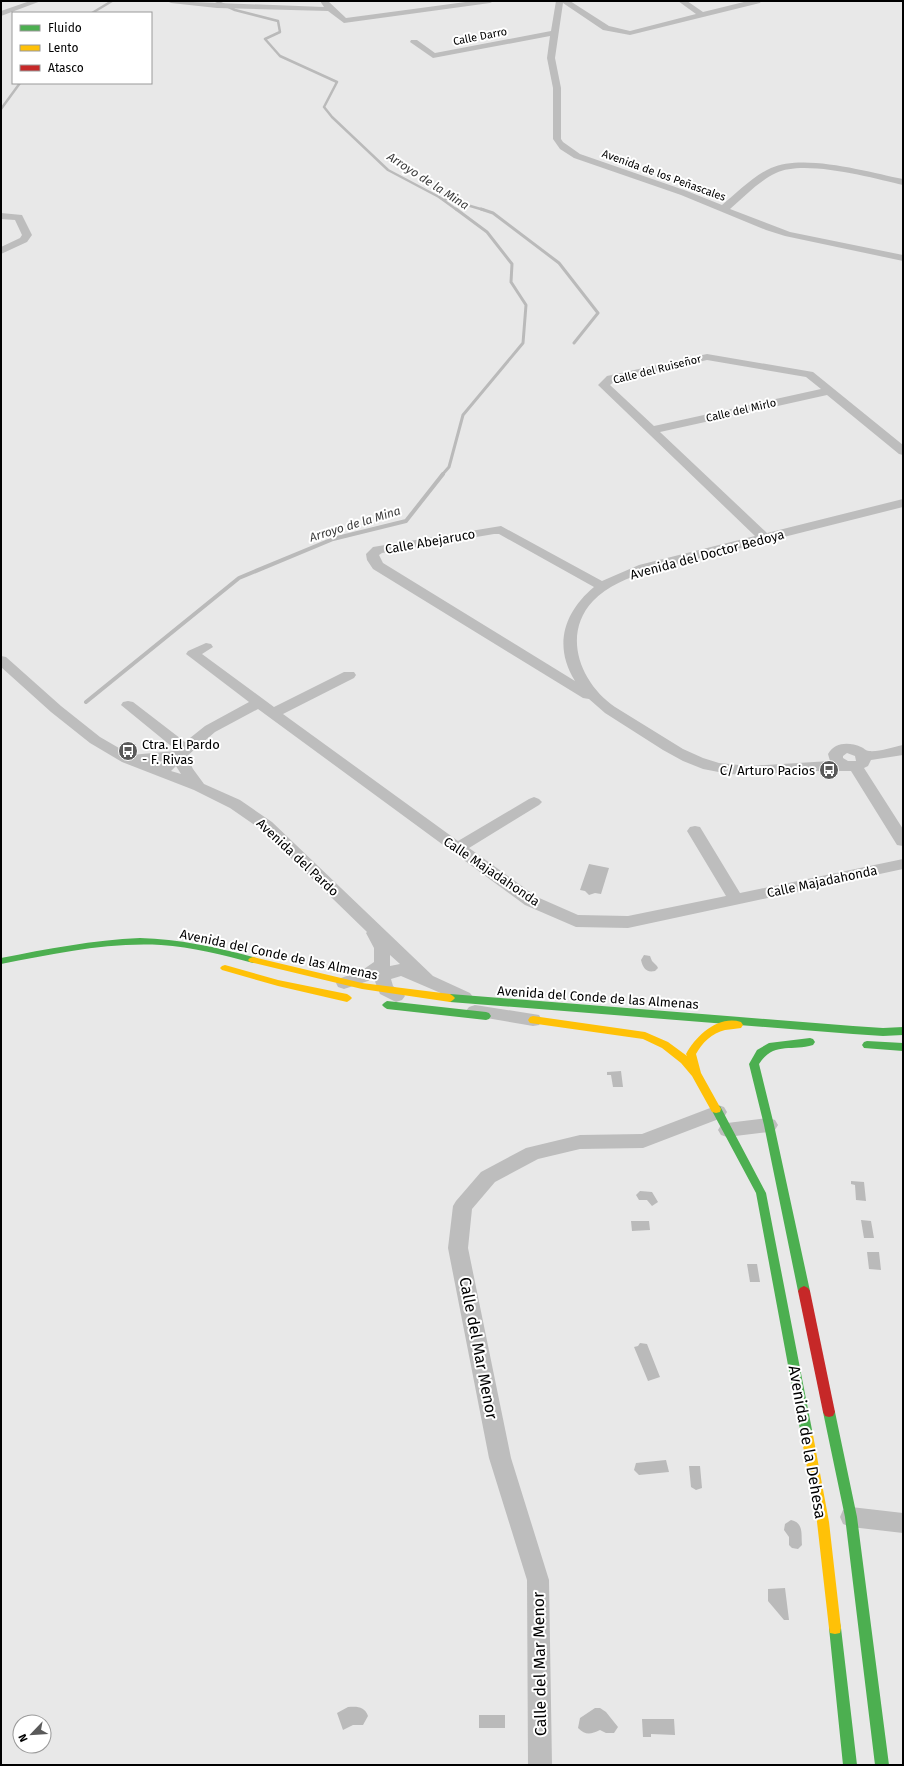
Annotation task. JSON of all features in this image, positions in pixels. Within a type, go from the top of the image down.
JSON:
[{"type":"street","points":[[1,14],[37,1]]},
{"type":"street","points":[[171,1],[217,6],[330,9]]},
{"type":"street","points":[[324,1],[330,9],[344,21],[490,1]]},
{"type":"street","points":[[463,1],[471,4]]},
{"type":"street","name":"Avenida de los Peñascales","points":[[560,1],[551,58],[557,88],[557,139],[560,145],[578,156],[684,193],[788,234],[903,258]]},
{"type":"street","points":[[565,1],[606,28],[622,33],[637,32],[757,1]]},
{"type":"street","points":[[682,1],[702,15]]},
{"type":"street","name":"Calle Darro","points":[[414,42],[433,56],[554,33]]},
{"type":"street","points":[[724,209],[752,185],[774,170],[793,166],[829,166],[903,182]]},
{"type":"street","points":[[1,216],[19,217],[27,235],[24,240],[1,251]]},
{"type":"street","name":"Calle del Ruiseñor","points":[[764,538],[653,430],[604,385],[611,378],[707,357],[809,374],[903,451]]},
{"type":"street","name":"Calle del Mirlo","points":[[653,430],[829,391]]},
{"type":"street","name":"Avenida del Doctor Bedoya","points":[[903,503],[644,568],[618,578],[602,587],[586,601],[576,614],[570,632],[569,650],[570,658],[581,681],[600,703],[691,760],[719,768],[754,771],[855,763],[903,750]]},
{"type":"street","name":"Calle Abejaruco","points":[[600,703],[378,566],[373,560],[372,554],[378,550],[387,548],[501,530],[602,587]]},
{"type":"street","name":"Calle Majadahonda","points":[[206,647],[193,654],[531,901],[576,921],[628,922],[903,864]]},
{"type":"street","points":[[537,664],[557,664],[570,658]]},
{"type":"street","name":"Avenida del Pardo","points":[[1,660],[56,709],[95,740],[127,759],[199,787],[235,804],[267,826],[427,980]]},
{"type":"street","points":[[273,713],[348,675]]},
{"type":"street","points":[[160,773],[182,752],[210,729],[259,703]]},
{"type":"street","points":[[128,704],[182,752]]},
{"type":"street","points":[[855,763],[862,753],[853,749],[842,749],[835,754],[837,760],[855,763],[903,841]]},
{"type":"street","name":"Avenida del Doctor Bedoya","points":[[800,767],[838,751]]},
{"type":"street","points":[[127,759],[153,758],[182,752]]},
{"type":"street","name":"Avenida del Pardo","points":[[182,752],[186,771],[199,787]]},
{"type":"street","points":[[458,848],[534,802]]},
{"type":"street","points":[[695,831],[736,900]]},
{"type":"street","points":[[369,925],[382,948],[382,984]]},
{"type":"street","name":"Avenida del Conde de las Almenas","points":[[66,948],[105,942],[140,941],[185,945],[288,968],[344,983],[382,984],[470,1000],[853,1030]]},
{"type":"street","points":[[1,961],[66,948],[134,949],[149,951]]},
{"type":"street","name":"Avenida del Conde de las Almenas","points":[[217,966],[278,983],[354,999]]},
{"type":"street","points":[[382,984],[394,969],[405,970],[470,1000]]},
{"type":"street","points":[[344,983],[367,975],[406,1000],[533,1020]]},
{"type":"street","name":"Avenida del Conde de las Almenas","points":[[533,1020],[650,1028]]},
{"type":"street","name":"Avenida de la Dehesa","points":[[533,1020],[645,1036],[665,1045],[685,1060],[696,1073],[761,1193],[823,1522],[850,1765]]},
{"type":"street","name":"Avenida del Conde de las Almenas","points":[[712,1032],[730,1025],[796,1030],[853,1030]]},
{"type":"street","points":[[853,1030],[883,1032],[903,1031]]},
{"type":"street","name":"Avenida del Conde de las Almenas","points":[[697,1031],[735,1034]]},
{"type":"street","name":"Avenida de la Dehesa","points":[[696,1073],[692,1054],[698,1042],[712,1032]]},
{"type":"street","name":"Avenida de la Dehesa","points":[[765,1037],[814,1042],[772,1046],[761,1053],[754,1064],[769,1125],[851,1517],[882,1765]]},
{"type":"street","points":[[855,1044],[903,1048]]},
{"type":"street","points":[[723,1121],[769,1125]]},
{"type":"street","name":"Calle del Mar Menor","points":[[540,1765],[538,1580],[500,1458],[458,1248],[463,1206],[488,1177],[533,1153],[580,1142],[643,1141],[723,1121]]},
{"type":"street","points":[[851,1517],[903,1523]]},
{"type":"shaded area","points":[[1,1],[903,1],[903,1765],[1,1765]]},
{"type":"shaded area","points":[[589,864],[609,868],[601,894],[595,893],[589,895],[585,891],[580,890]]},
{"type":"shaded area","points":[[644,955],[650,956],[652,961],[657,966],[658,968],[655,971],[647,971],[644,968],[641,960]]},
{"type":"shaded area","points":[[621,1071],[623,1087],[613,1087],[611,1075],[607,1075],[607,1072]]},
{"type":"shaded area","points":[[851,1181],[864,1182],[866,1201],[856,1200],[855,1185],[851,1184]]},
{"type":"shaded area","points":[[640,1191],[652,1192],[658,1202],[652,1206],[647,1200],[639,1200],[636,1195]]},
{"type":"shaded area","points":[[861,1220],[871,1221],[874,1238],[864,1238]]},
{"type":"shaded area","points":[[631,1221],[649,1221],[650,1230],[632,1231]]},
{"type":"shaded area","points":[[867,1252],[879,1252],[881,1270],[869,1269]]},
{"type":"shaded area","points":[[747,1264],[757,1264],[760,1282],[750,1282]]},
{"type":"shaded area","points":[[640,1343],[647,1344],[660,1377],[648,1381],[634,1347],[638,1346]]},
{"type":"shaded area","points":[[666,1460],[669,1472],[639,1475],[634,1470],[636,1463]]},
{"type":"shaded area","points":[[689,1466],[700,1466],[702,1488],[696,1490],[691,1487]]},
{"type":"shaded area","points":[[791,1520],[795,1521],[800,1526],[801,1530],[802,1545],[798,1549],[792,1548],[789,1545],[789,1537],[784,1530],[785,1524]]},
{"type":"shaded area","points":[[785,1588],[789,1620],[784,1620],[768,1601],[768,1589]]},
{"type":"shaded area","points":[[348,1707],[361,1708],[367,1713],[368,1716],[363,1725],[353,1725],[343,1730],[337,1713]]},
{"type":"shaded area","points":[[595,1708],[600,1708],[606,1712],[618,1727],[614,1733],[606,1733],[600,1730],[586,1733],[578,1728],[580,1718]]},
{"type":"shaded area","points":[[479,1715],[505,1715],[505,1728],[479,1728]]},
{"type":"shaded area","points":[[642,1719],[674,1719],[675,1735],[651,1734],[651,1737],[643,1737]]},
{"type":"waterway","points":[[94,12],[112,1]]},
{"type":"waterway","name":"Arroyo de la Mina","points":[[216,1],[235,10],[278,21],[280,32],[265,39],[280,56],[337,82],[324,107],[332,117],[388,170],[439,197],[457,210]]},
{"type":"waterway","points":[[1,109],[19,84]]},
{"type":"waterway","points":[[443,198],[484,210]]},
{"type":"waterway","name":"Arroyo de la Mina","points":[[442,475],[449,467],[463,415],[523,343],[526,305],[511,282],[512,264],[487,232],[456,209]]},
{"type":"waterway","points":[[484,210],[493,213],[559,263],[598,313],[574,343]]},
{"type":"waterway","name":"Arroyo de la Mina","points":[[86,702],[239,578],[333,539],[406,521],[443,474]]},
{"type":"traffic: fast","points":[[1,961],[41,953],[120,942],[160,942],[196,946],[253,960]]},
{"type":"traffic: fast","points":[[450,998],[853,1030],[883,1032],[903,1031]]},
{"type":"traffic: fast","points":[[387,1005],[486,1016]]},
{"type":"traffic: fast","points":[[804,1291],[769,1125],[754,1064],[761,1053],[772,1046],[810,1042]]},
{"type":"traffic: fast","points":[[867,1045],[903,1047]]},
{"type":"traffic: fast","points":[[716,1109],[761,1193],[807,1435]]},
{"type":"traffic: fast","points":[[829,1412],[851,1517],[882,1765]]},
{"type":"traffic: fast","points":[[835,1628],[850,1765]]},
{"type":"traffic: slow","points":[[253,960],[362,986],[450,998]]},
{"type":"traffic: slow","points":[[225,968],[278,983],[347,998]]},
{"type":"traffic: slow","points":[[533,1020],[645,1036],[665,1045],[685,1060],[696,1073],[716,1109]]},
{"type":"traffic: slow","points":[[696,1073],[691,1054],[699,1041],[704,1036],[716,1029],[730,1025],[738,1025]]},
{"type":"traffic: slow","points":[[807,1435],[823,1522],[835,1628]]},
{"type":"traffic: jam","points":[[804,1291],[829,1412]]},
{"type":"place","name":"Ctra. El Pardo - F. Rivas","points":[[128,751]]},
{"type":"place","name":"C/ Arturo Pacios","points":[[829,770]]}]
